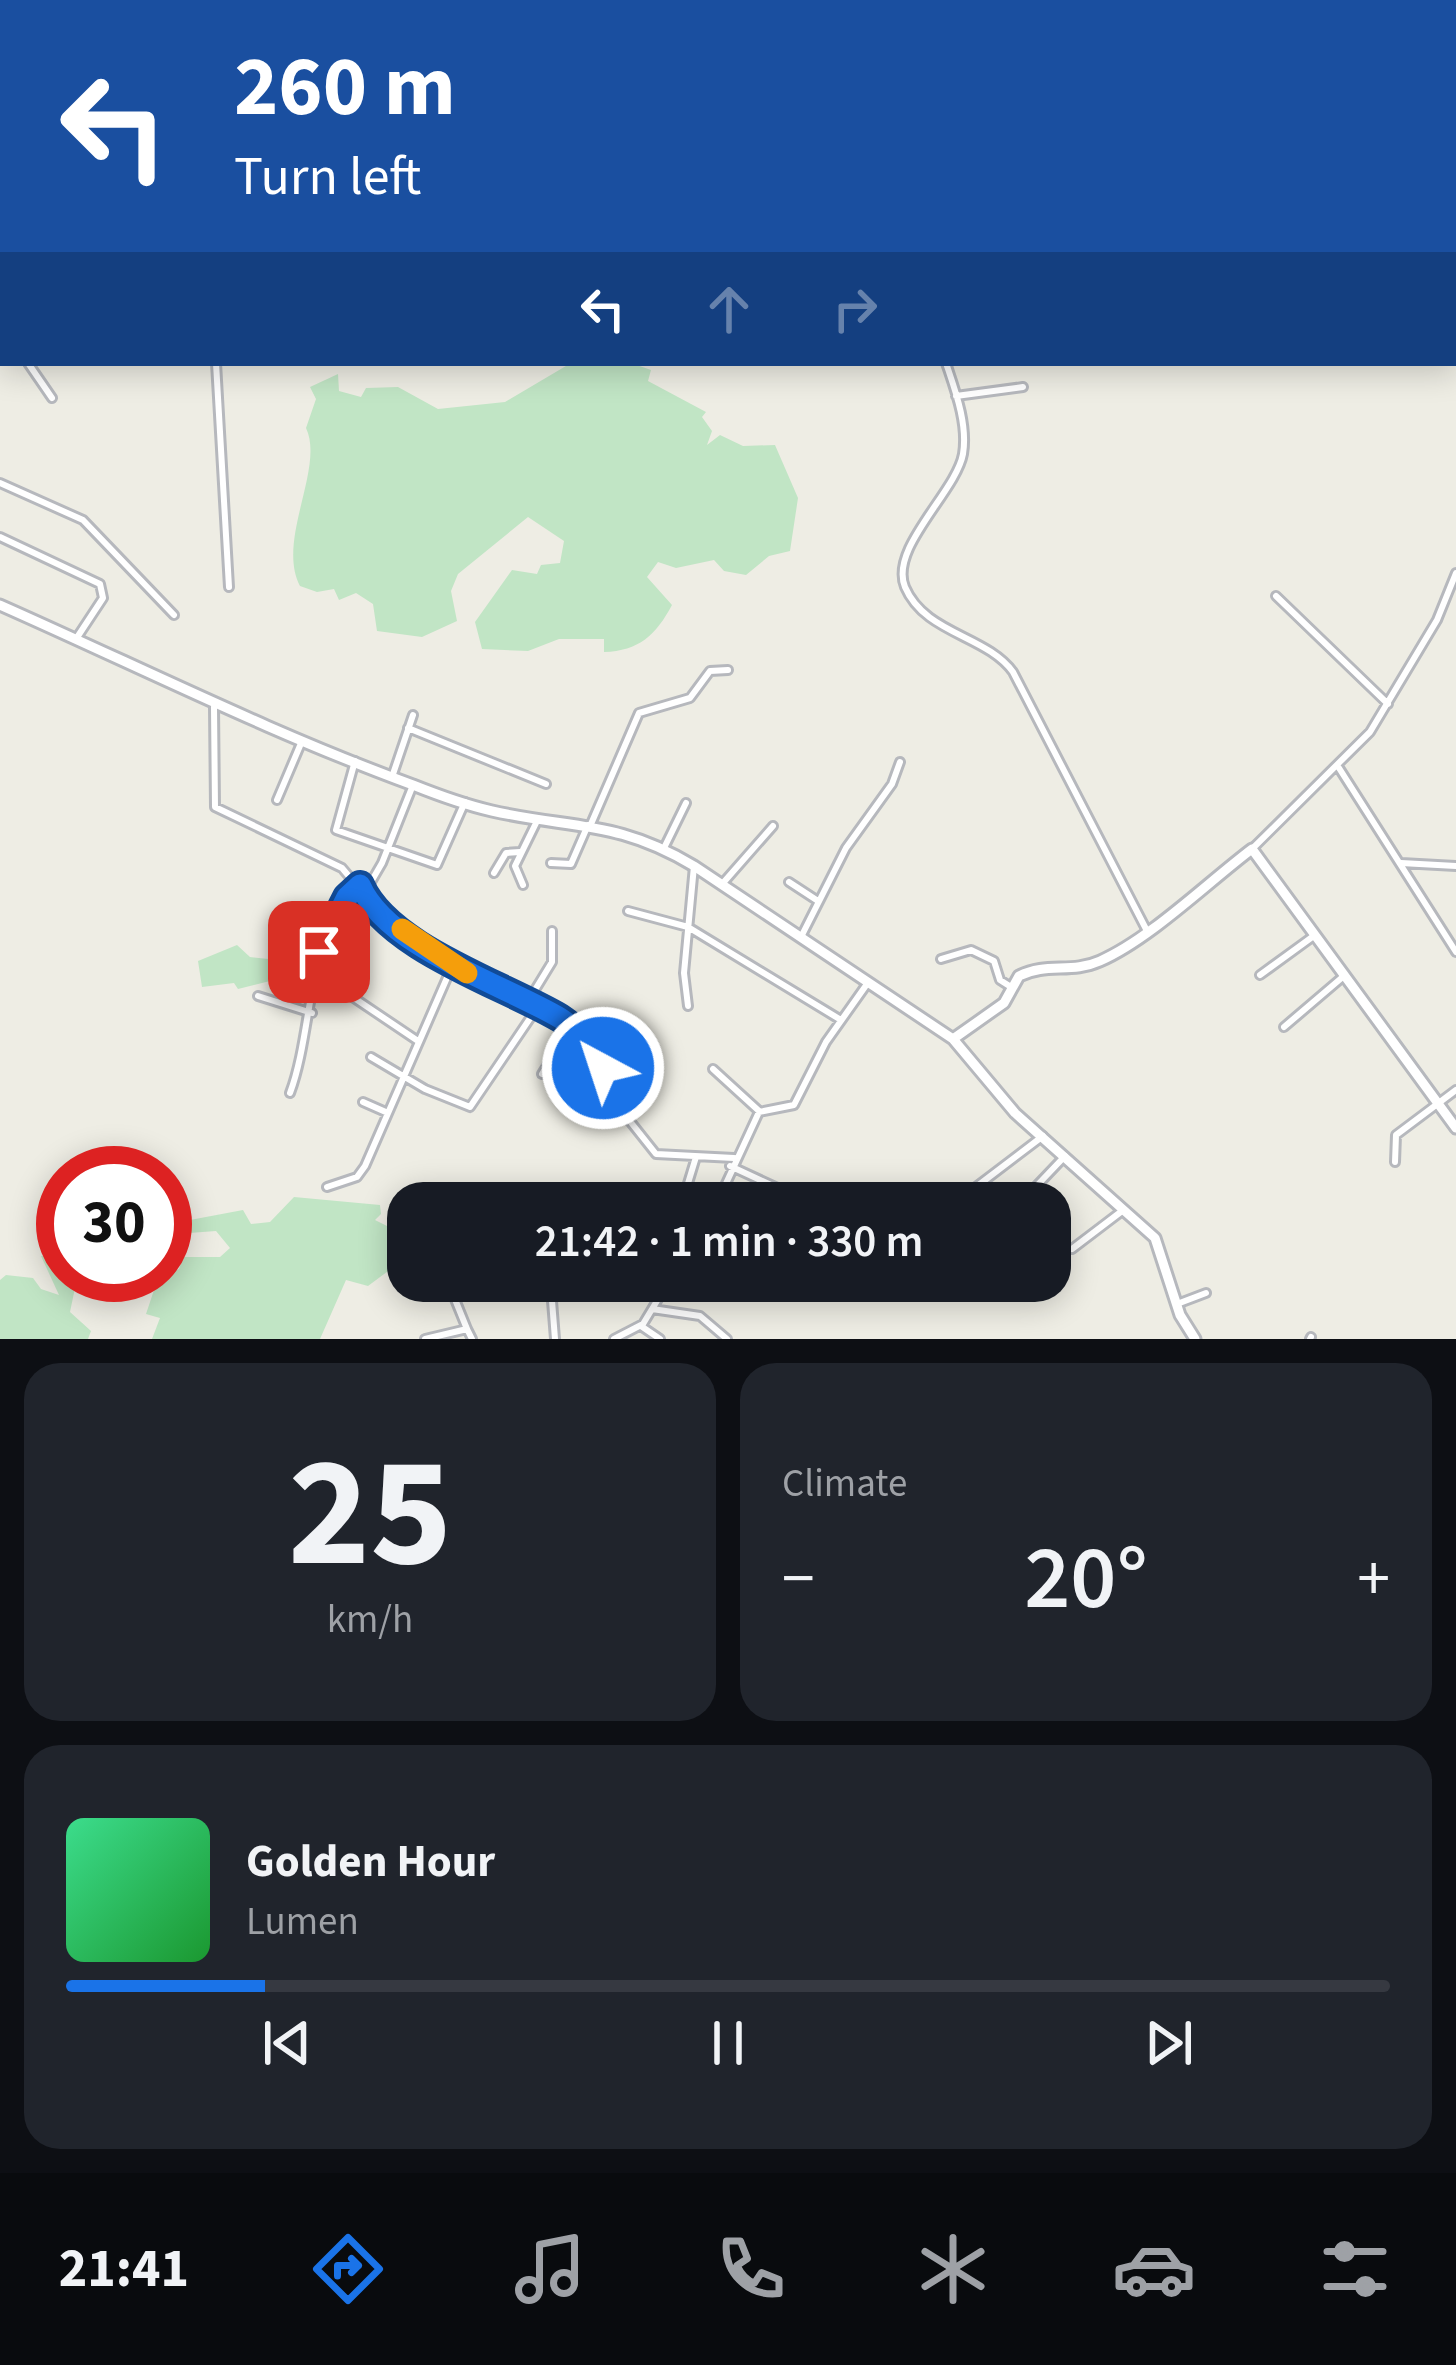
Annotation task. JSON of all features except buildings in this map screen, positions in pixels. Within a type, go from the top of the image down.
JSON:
[{"type":"street","points":[[30,366],[52,398]]},
{"type":"street","points":[[216,366],[229,587]]},
{"type":"street","points":[[947,366],[956,396],[962,455],[910,548],[902,574],[906,587],[938,624],[1002,660],[1013,672],[1146,929]]},
{"type":"street","points":[[956,396],[1023,386]]},
{"type":"street","points":[[0,483],[82,520],[174,615]]},
{"type":"street","points":[[0,537],[100,584],[103,598],[76,639]]},
{"type":"street","points":[[952,1039],[1004,1003],[1013,983],[1041,967],[1076,970],[1105,959],[1252,849],[1339,768],[1388,704],[1437,620],[1456,573]]},
{"type":"street","points":[[1276,596],[1388,704]]},
{"type":"street","points":[[0,605],[214,707],[412,785],[538,818],[590,824],[664,848],[694,866],[952,1039],[976,1073],[1155,1238],[1177,1304],[1195,1339]]},
{"type":"street","points":[[551,863],[571,864],[639,713],[690,698],[710,671],[728,670]]},
{"type":"street","points":[[214,707],[215,807],[342,868],[392,922],[452,964],[571,1027],[603,1068],[625,1115],[656,1154],[732,1162],[770,1182]]},
{"type":"street","points":[[392,777],[413,715]]},
{"type":"street","points":[[408,728],[546,784]]},
{"type":"street","points":[[277,800],[302,741]]},
{"type":"street","points":[[356,761],[334,828],[437,865],[465,802]]},
{"type":"street","points":[[801,937],[880,794],[892,784],[900,762]]},
{"type":"street","points":[[1339,768],[1456,952]]},
{"type":"street","points":[[290,1093],[312,1013],[323,942],[388,848],[412,785]]},
{"type":"street","points":[[664,848],[686,803]]},
{"type":"street","points":[[523,886],[515,875],[520,852],[538,818]]},
{"type":"street","points":[[720,886],[755,853],[773,826]]},
{"type":"street","points":[[1252,849],[1456,1128]]},
{"type":"street","points":[[494,873],[506,853],[520,852]]},
{"type":"street","points":[[1401,863],[1456,866]]},
{"type":"street","points":[[688,1006],[694,866]]},
{"type":"street","points":[[789,882],[818,901]]},
{"type":"street","points":[[628,911],[688,927],[841,1020]]},
{"type":"street","points":[[527,1003],[552,962],[552,931]]},
{"type":"street","points":[[1260,976],[1315,934]]},
{"type":"street","points":[[941,959],[971,950],[994,961],[1000,980],[1013,983]]},
{"type":"street","points":[[327,1187],[361,1174],[452,964]]},
{"type":"street","points":[[316,973],[418,1041]]},
{"type":"street","points":[[1284,1027],[1345,975]]},
{"type":"street","points":[[759,1112],[794,1105],[869,980]]},
{"type":"street","points":[[258,996],[312,1013]]},
{"type":"street","points":[[371,1057],[402,1078],[470,1107],[537,1008]]},
{"type":"street","points":[[542,1074],[571,1027]]},
{"type":"street","points":[[713,1070],[759,1112]]},
{"type":"street","points":[[1396,1162],[1396,1135],[1456,1090]]},
{"type":"street","points":[[363,1102],[388,1113]]},
{"type":"street","points":[[725,1182],[759,1112]]},
{"type":"street","points":[[983,1182],[1043,1136]]},
{"type":"street","points":[[1041,1182],[1065,1156]]},
{"type":"street","points":[[688,1182],[695,1157]]},
{"type":"street","points":[[1072,1249],[1123,1210]]},
{"type":"street","points":[[1177,1304],[1206,1293]]},
{"type":"street","points":[[456,1302],[472,1339]]},
{"type":"street","points":[[552,1302],[555,1339]]},
{"type":"street","points":[[614,1339],[641,1326],[656,1302]]},
{"type":"street","points":[[652,1309],[700,1316],[727,1339]]},
{"type":"street","points":[[641,1326],[660,1339]]},
{"type":"street","points":[[425,1339],[467,1329]]},
{"type":"green space","points":[[566,366],[651,370],[648,381],[706,412],[702,417],[712,431],[707,445],[720,435],[743,446],[775,445],[798,498],[790,551],[769,556],[746,575],[724,571],[714,560],[676,568],[658,562],[647,577],[672,605],[666,616],[637,645],[604,652],[604,639],[559,639],[528,651],[482,649],[475,622],[512,570],[537,574],[541,565],[560,563],[564,541],[528,517],[458,574],[451,591],[457,621],[422,637],[377,631],[373,604],[356,593],[339,600],[334,589],[317,592],[300,586],[293,548],[310,463],[306,428],[316,399],[310,387],[338,374],[339,391],[361,397],[366,388],[398,387],[438,409],[505,402]]},
{"type":"green space","points":[[237,945],[250,957],[278,960],[274,980],[238,989],[234,983],[202,987],[198,961]]},
{"type":"green space","points":[[294,1197],[380,1205],[381,1214],[375,1220],[387,1226],[387,1272],[368,1286],[346,1280],[320,1339],[152,1339],[160,1318],[146,1314],[150,1302],[192,1302],[192,1257],[220,1257],[230,1248],[216,1231],[192,1233],[192,1220],[243,1210],[251,1224],[270,1222]]},
{"type":"green space","points":[[6,1275],[33,1278],[36,1302],[72,1302],[70,1312],[91,1331],[88,1339],[0,1339],[0,1280]]},
{"type":"slow traffic","points":[[402,929],[467,973]]},
{"type":"route","points":[[319,952],[347,897],[360,885],[380,912],[430,950],[489,986],[562,1018],[603,1068]]}]
